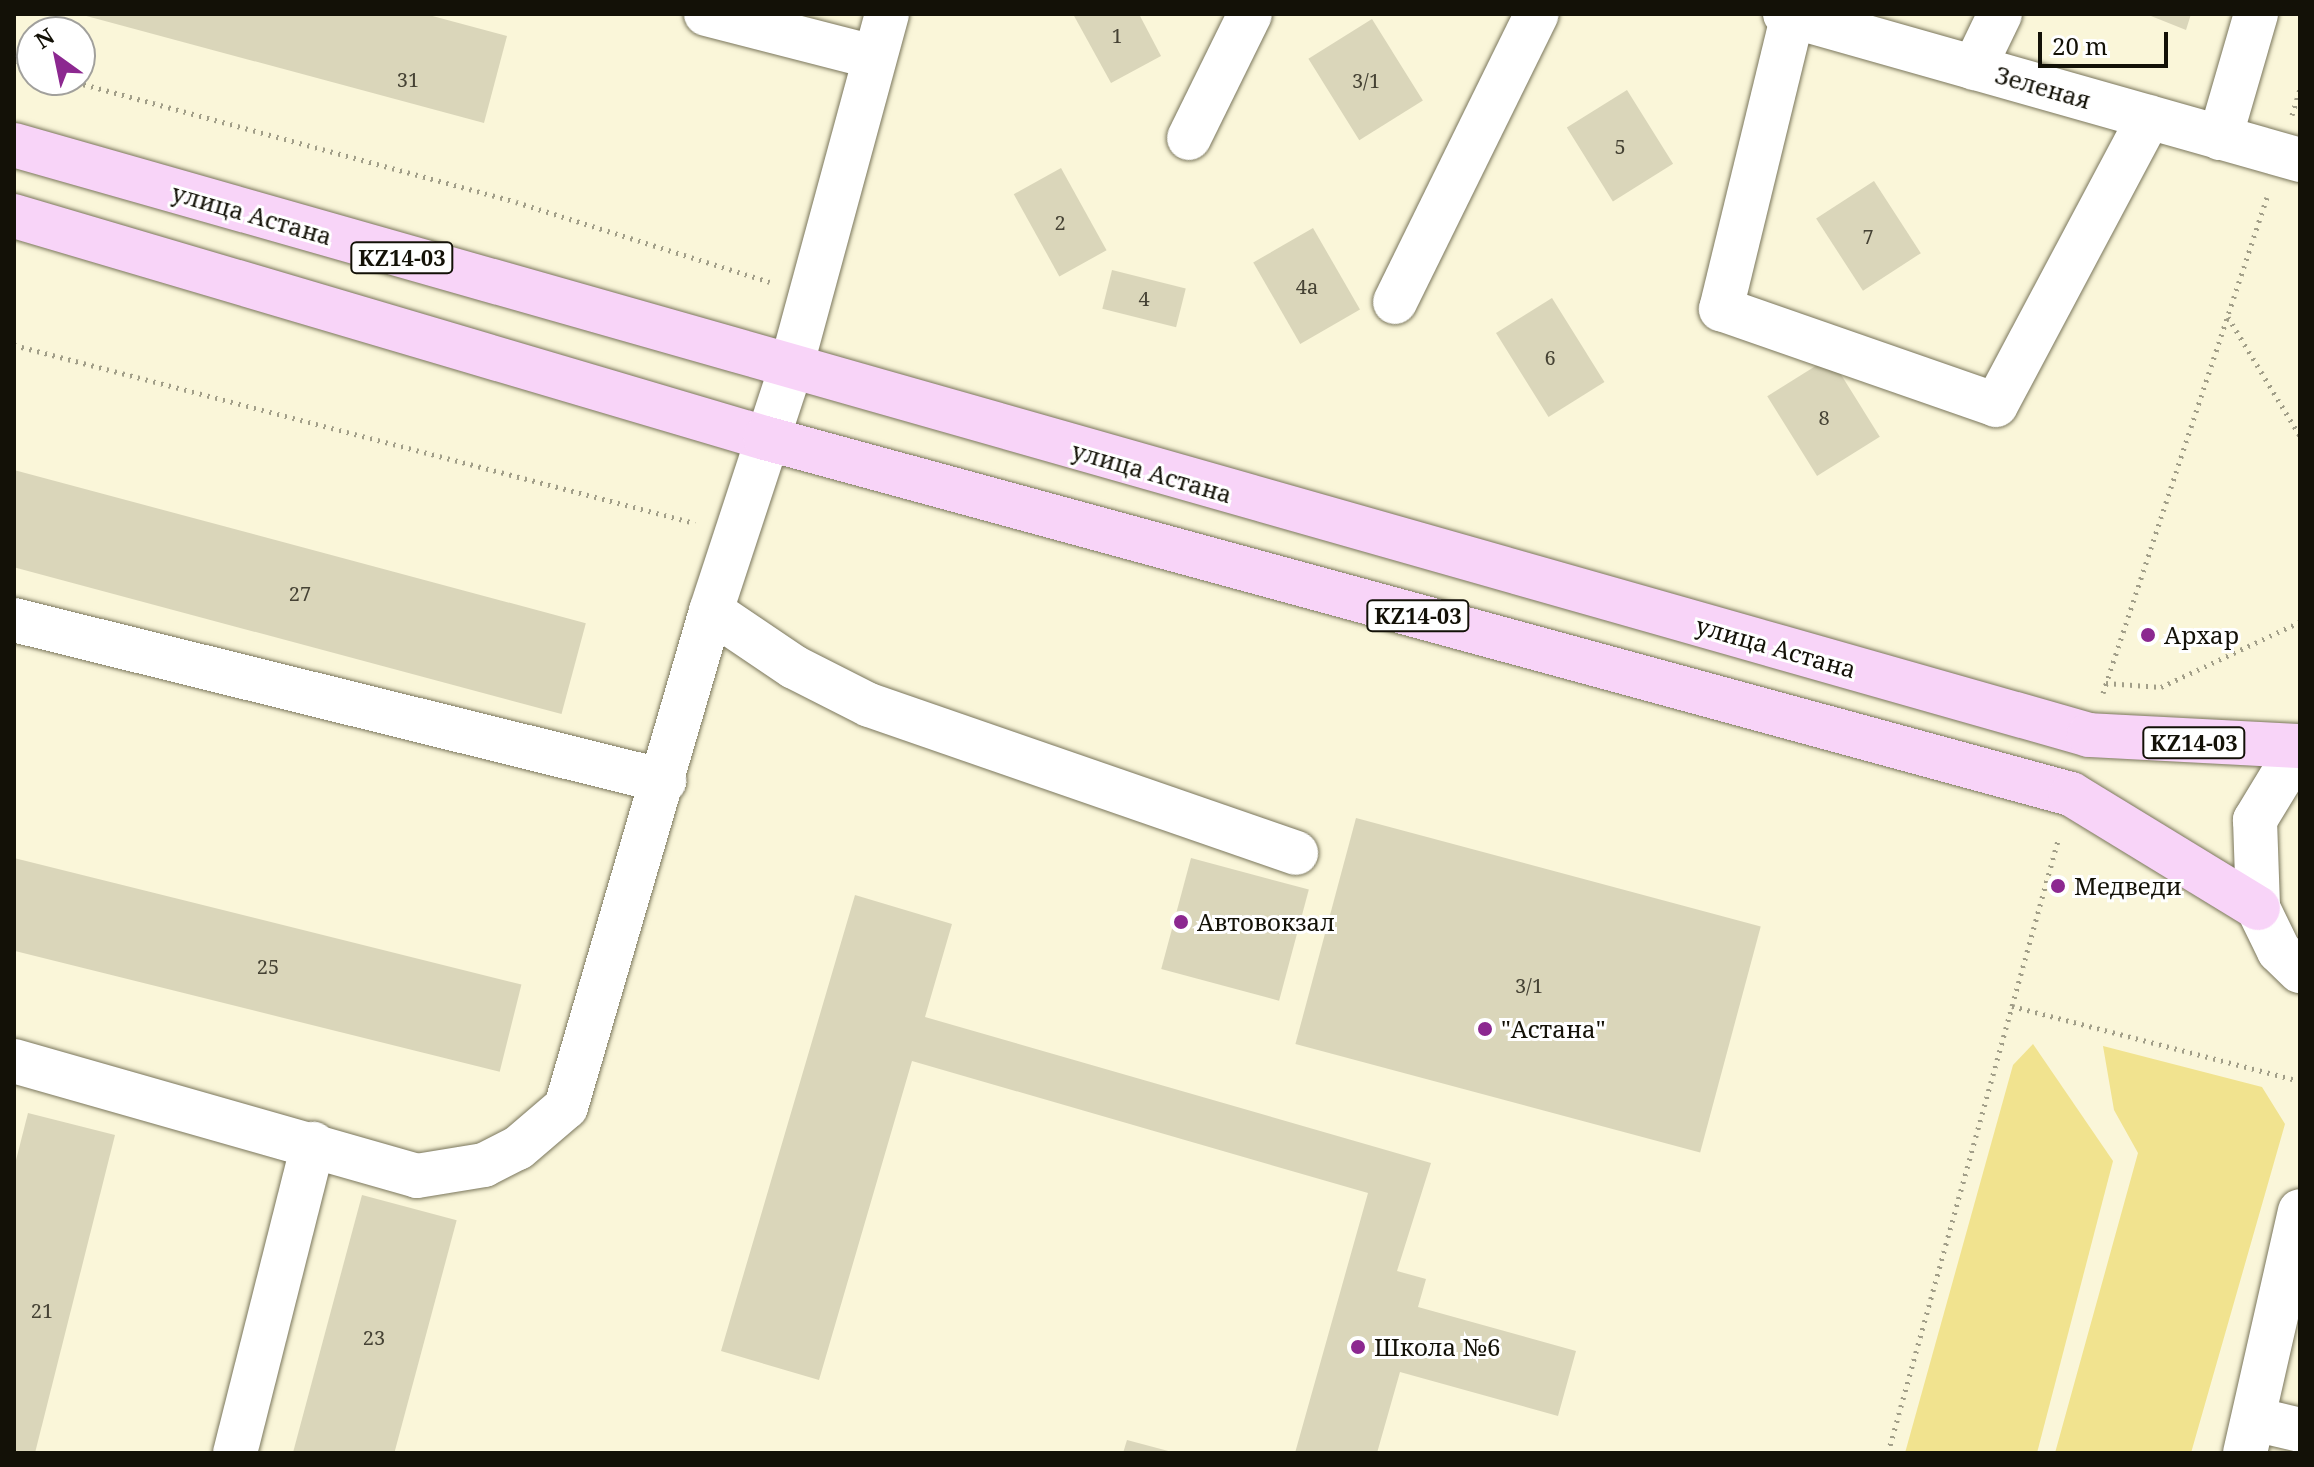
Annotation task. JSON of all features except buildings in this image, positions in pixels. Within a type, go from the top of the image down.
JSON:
[{"type":"main road","name":"улица Астана","points":[[14,145],[790,371],[2089,735],[2300,746]]},
{"type":"main road","name":"KZ14-03","points":[[14,216],[765,438],[2071,794],[2258,908]]},
{"type":"street","points":[[706,14],[873,57]]},
{"type":"street","points":[[14,1061],[417,1176],[484,1165],[518,1148],[566,1107],[664,781],[711,611],[765,438],[790,371],[887,14]]},
{"type":"street","points":[[1189,138],[1250,14]]},
{"type":"street","points":[[1395,302],[1537,14]]},
{"type":"street","points":[[1974,68],[2000,14]]},
{"type":"street","points":[[2220,138],[2256,14]]},
{"type":"street","points":[[1790,15],[1721,309],[1996,405],[2149,117]]},
{"type":"street","name":"Зеленая","points":[[1790,15],[2290,157]]},
{"type":"street","points":[[711,611],[794,667],[869,705],[1296,853]]},
{"type":"street","points":[[14,620],[664,781]]},
{"type":"street","points":[[2300,746],[2255,820],[2258,908],[2279,951],[2300,971]]},
{"type":"street","points":[[235,1453],[313,1144]]},
{"type":"street","points":[[2300,1211],[2249,1436],[2300,1430]]},
{"type":"path","points":[[96,88],[516,202],[810,294]]},
{"type":"path","points":[[2089,735],[2227,316],[2290,157],[2300,89]]},
{"type":"path","points":[[2227,316],[2300,436]]},
{"type":"path","points":[[14,345],[735,533]]},
{"type":"path","points":[[2106,683],[2161,687],[2300,622]]},
{"type":"path","points":[[1888,1453],[2071,794]]},
{"type":"path","points":[[2012,1006],[2300,1081]]},
{"type":"shaded area","points":[[2033,1044],[2113,1161],[2037,1453],[1905,1453],[2013,1065]]},
{"type":"shaded area","points":[[2103,1046],[2262,1087],[2285,1124],[2191,1453],[2055,1453],[2138,1153],[2114,1110]]},
{"type":"place","name":"Архар","points":[[2148,635]]},
{"type":"place","name":"Медведи","points":[[2058,886]]},
{"type":"place","name":"Автовокзал","points":[[1181,922]]},
{"type":"place","name":"\"Астана\"","points":[[1485,1029]]},
{"type":"place","name":"Школа №6","points":[[1358,1347]]}]
